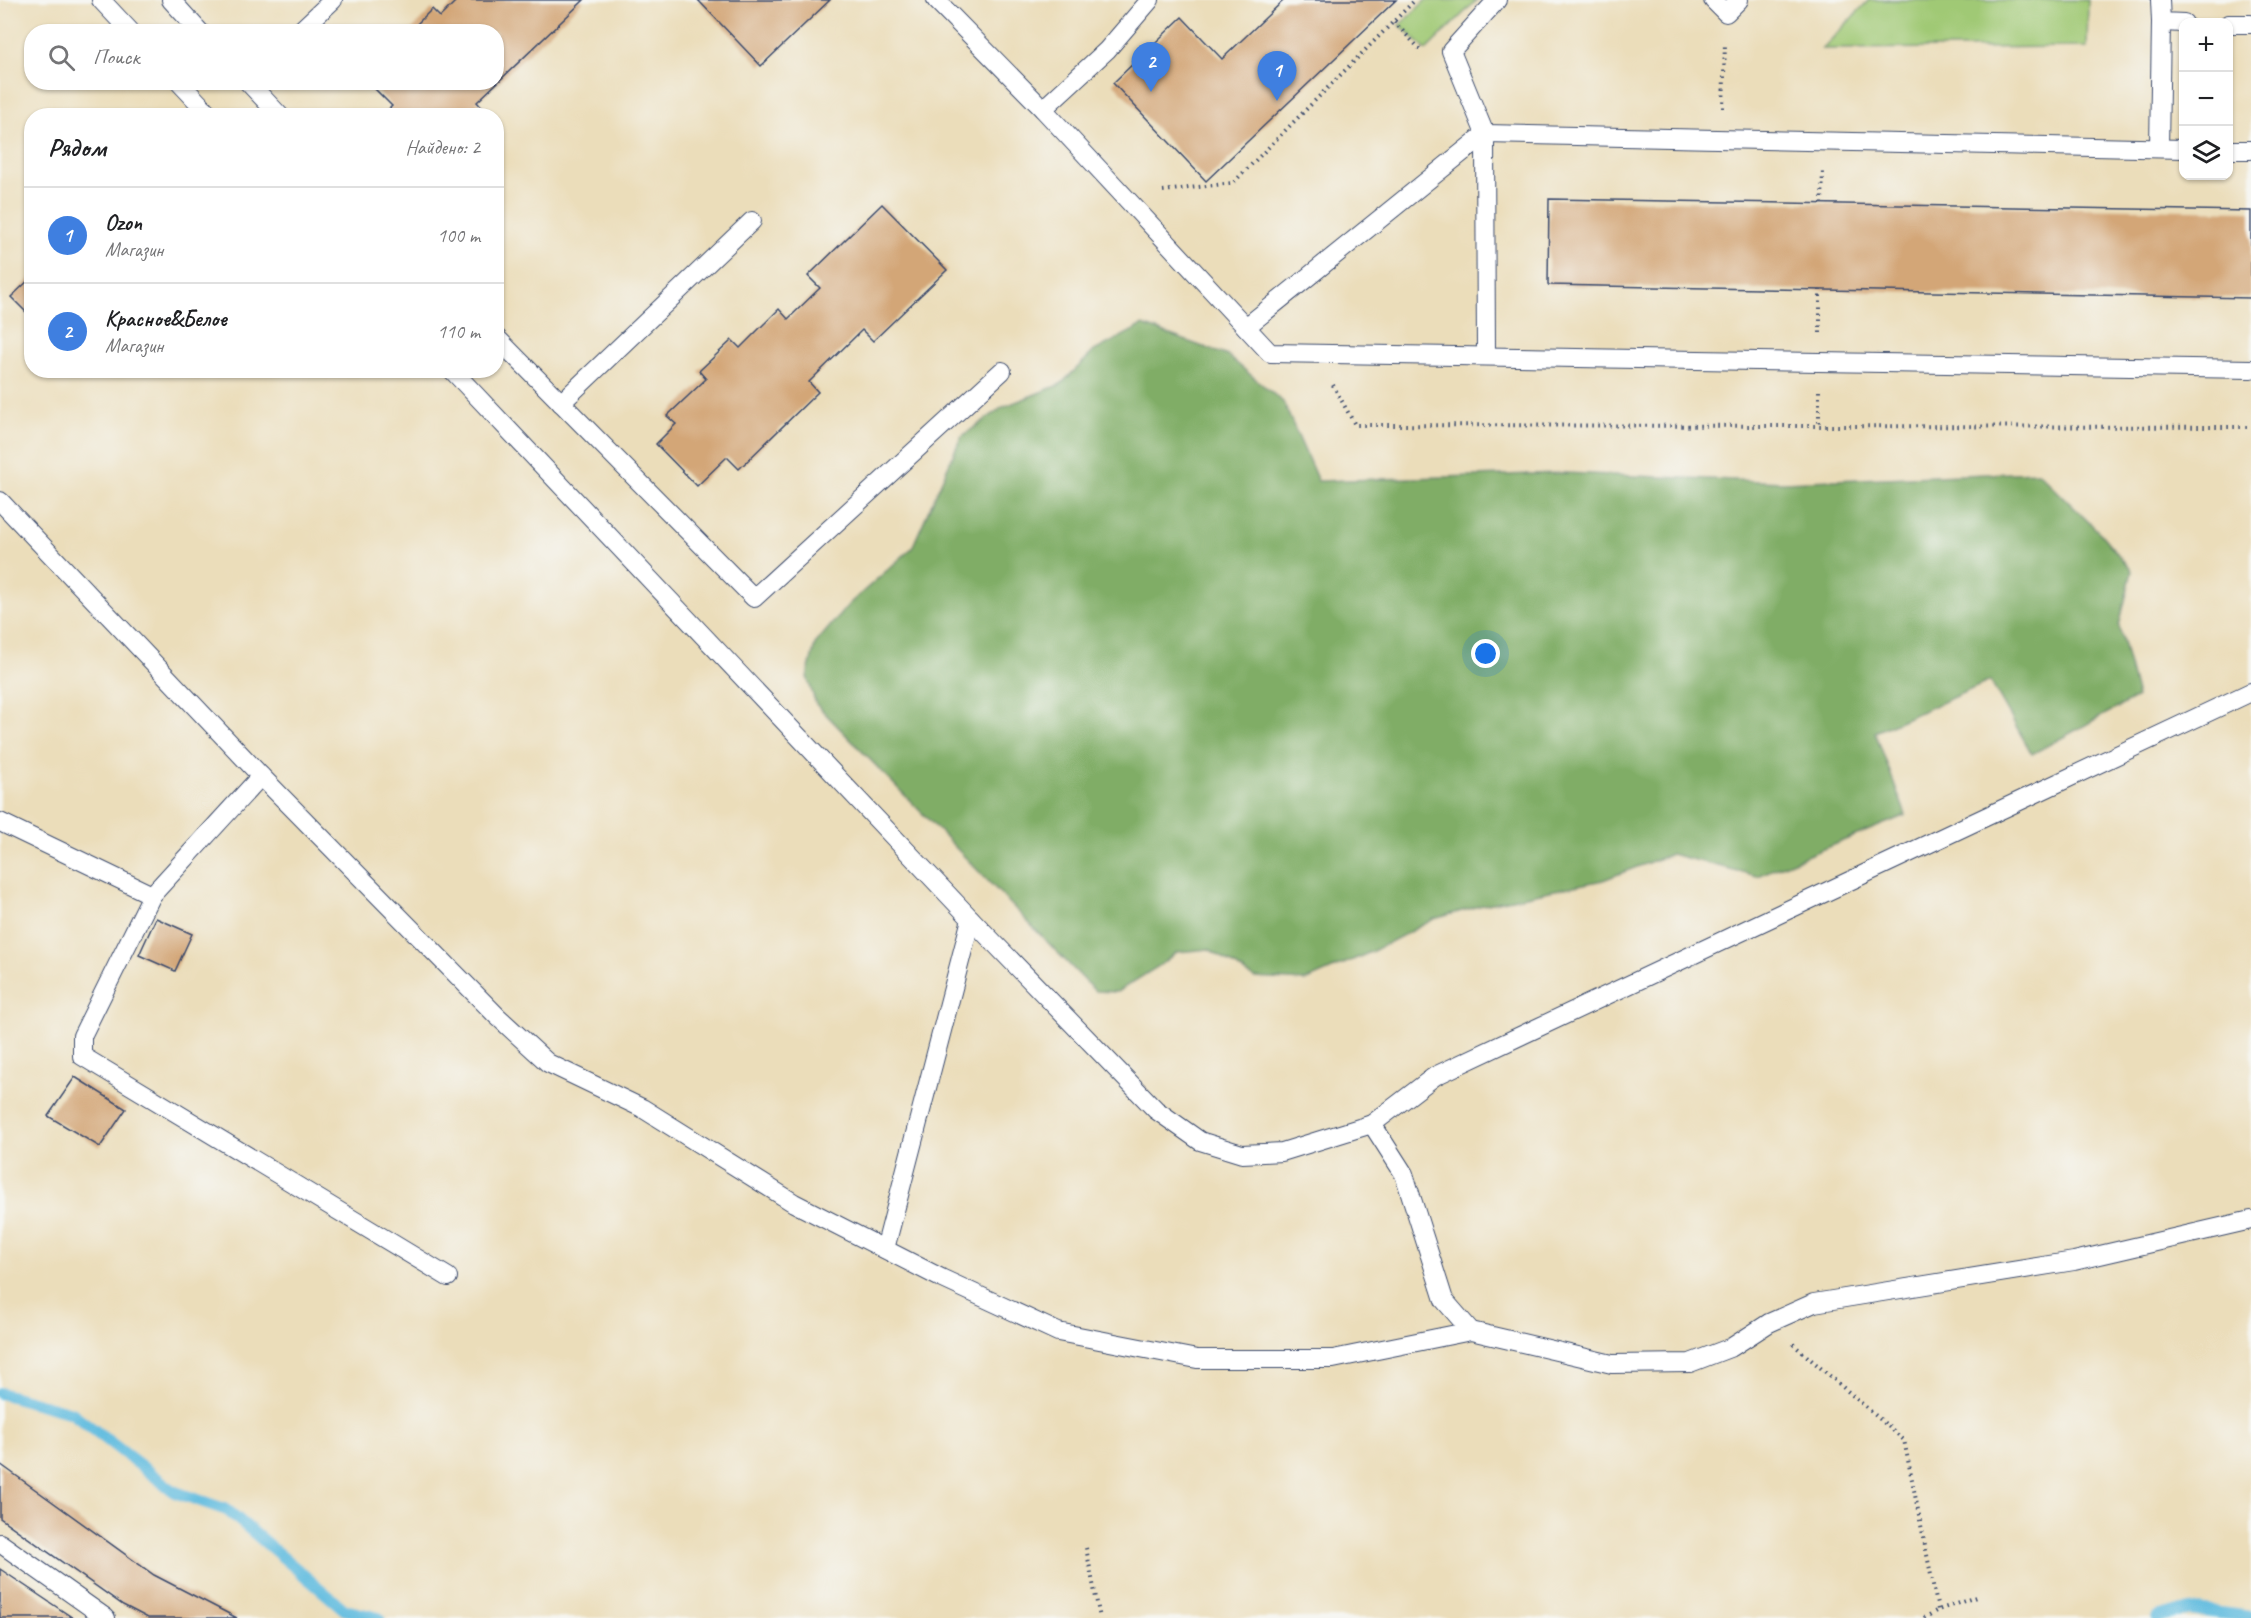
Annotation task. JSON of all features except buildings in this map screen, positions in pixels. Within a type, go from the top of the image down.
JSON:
[{"type":"lane","points":[[101,0],[124,24]]},
{"type":"lane","points":[[171,0],[193,24]]},
{"type":"lane","points":[[308,24],[333,0]]},
{"type":"lane","points":[[936,0],[1043,108],[1270,353],[2251,369]]},
{"type":"lane","points":[[1043,108],[1107,50],[1150,0]]},
{"type":"lane","points":[[1486,356],[1485,134],[1451,51],[1497,0]]},
{"type":"lane","points":[[2159,148],[2160,0]]},
{"type":"lane","points":[[2161,22],[2179,23]]},
{"type":"lane","points":[[2233,24],[2251,24]]},
{"type":"lane","points":[[187,90],[203,108]]},
{"type":"lane","points":[[256,90],[272,108]]},
{"type":"lane","points":[[1246,327],[1485,134],[1722,137],[2179,149]]},
{"type":"lane","points":[[2233,150],[2251,150]]},
{"type":"lane","points":[[561,403],[752,221]]},
{"type":"lane","points":[[504,345],[754,598],[1002,371]]},
{"type":"lane","points":[[460,378],[971,919],[1156,1110],[1200,1141],[1242,1154],[1282,1152],[1372,1124],[1435,1076],[2251,692]]},
{"type":"lane","points":[[0,501],[261,776],[497,1016],[548,1063],[642,1108],[794,1203],[941,1278],[1058,1332],[1197,1359],[1333,1359],[1471,1331],[1612,1364],[1690,1363],[1732,1347],[1769,1323],[1814,1303],[2074,1261],[2251,1220]]},
{"type":"lane","points":[[261,776],[152,895],[82,1036],[81,1056],[448,1277]]},
{"type":"lane","points":[[0,822],[152,895]]},
{"type":"lane","points":[[885,1249],[971,919]]},
{"type":"lane","points":[[1372,1124],[1404,1174],[1444,1300],[1471,1331]]},
{"type":"lane","points":[[0,1543],[105,1618]]},
{"type":"path","points":[[1125,196],[1233,183],[1415,0]]},
{"type":"path","points":[[1722,137],[1726,4]]},
{"type":"path","points":[[1315,353],[1355,424],[2251,427]]},
{"type":"path","points":[[1769,1323],[1904,1440],[1938,1610]]},
{"type":"path","points":[[1086,1548],[1100,1618]]},
{"type":"path","points":[[1924,1618],[1938,1610],[1976,1597]]},
{"type":"green space","points":[[1426,0],[1477,0],[1426,50],[1400,25]]},
{"type":"green space","points":[[1869,0],[2088,0],[2087,47],[1822,49]]},
{"type":"green space","points":[[1143,325],[1228,356],[1283,402],[1318,481],[1564,473],[1783,482],[2038,472],[2100,533],[2132,571],[2119,626],[2137,697],[2032,754],[1990,681],[1875,732],[1906,815],[1757,876],[1671,854],[1603,880],[1483,905],[1434,919],[1373,951],[1305,981],[1254,978],[1209,949],[1177,952],[1117,992],[1095,991],[816,704],[807,677],[815,644],[849,604],[912,548],[961,437],[1003,407],[1061,384],[1094,351]]},
{"type":"waterway","points":[[0,1393],[72,1413],[175,1492],[227,1510],[345,1610],[379,1618]]},
{"type":"waterway","points":[[2158,1618],[2189,1609],[2251,1617]]},
{"type":"place","name":"Красное&Белое","points":[[1151,92]]},
{"type":"place","name":"Ozon","points":[[1277,101]]}]
